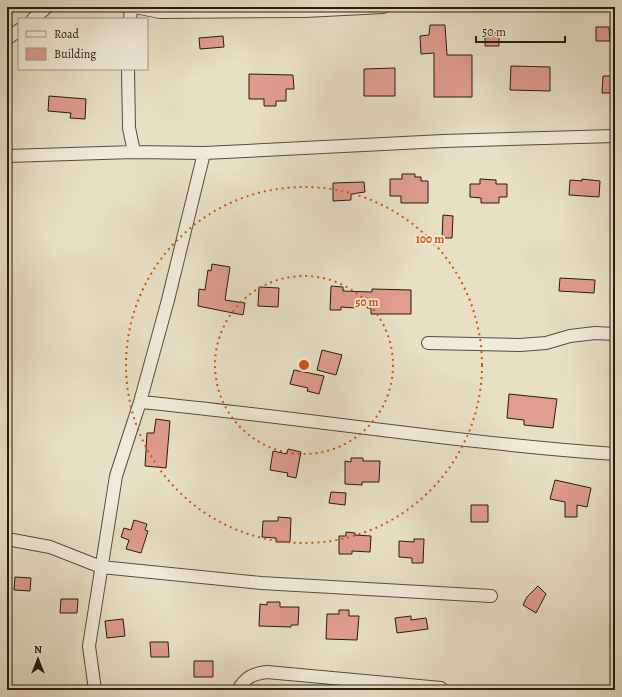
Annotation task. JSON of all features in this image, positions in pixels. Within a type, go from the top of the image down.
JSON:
[{"type":"street","points":[[34,18],[47,7]]},
{"type":"street","points":[[130,18],[131,7]]},
{"type":"street","points":[[135,7],[160,12],[305,11],[383,7]]},
{"type":"street","points":[[7,39],[18,31]]},
{"type":"street","points":[[128,70],[129,128],[134,152]]},
{"type":"street","points":[[7,156],[134,152],[204,153],[444,141],[615,136]]},
{"type":"street","points":[[95,690],[89,646],[116,476],[140,402],[168,300],[204,153]]},
{"type":"street","points":[[428,343],[520,345],[546,343],[570,336],[595,333],[615,334]]},
{"type":"street","points":[[140,402],[246,412],[413,434],[615,454]]},
{"type":"street","points":[[7,539],[50,547],[102,567],[261,583],[491,596]]},
{"type":"street","points":[[238,690],[244,680],[252,674],[267,672],[441,688]]},
{"type":"building","points":[[430,25],[445,25],[447,55],[472,55],[472,97],[434,97],[434,53],[421,54],[420,36],[429,35]]},
{"type":"building","points":[[596,27],[609,27],[610,41],[596,41]]},
{"type":"building","points":[[485,33],[499,33],[499,46],[485,46]]},
{"type":"building","points":[[223,36],[224,47],[200,49],[199,38]]},
{"type":"building","points":[[511,66],[550,67],[550,91],[510,90]]},
{"type":"building","points":[[395,68],[395,96],[364,96],[364,69]]},
{"type":"building","points":[[249,74],[293,75],[294,89],[286,89],[286,101],[276,101],[276,106],[264,106],[264,99],[249,99]]},
{"type":"building","points":[[603,76],[615,76],[615,93],[602,93]]},
{"type":"building","points":[[49,96],[86,99],[85,119],[70,118],[71,113],[48,111]]},
{"type":"building","points":[[402,174],[415,174],[415,177],[421,177],[421,181],[428,181],[428,203],[401,203],[401,196],[390,196],[390,179],[402,179]]},
{"type":"building","points":[[480,179],[496,180],[496,184],[507,184],[507,197],[499,197],[499,203],[481,203],[481,198],[470,197],[470,184],[480,184]]},
{"type":"building","points":[[582,179],[600,181],[599,197],[569,195],[570,180],[582,181]]},
{"type":"building","points":[[364,182],[365,192],[351,194],[351,200],[333,201],[333,183]]},
{"type":"building","points":[[443,215],[453,216],[452,238],[442,238]]},
{"type":"building","points":[[212,264],[230,267],[225,300],[245,303],[243,315],[198,306],[199,289],[205,290],[208,270],[211,271]]},
{"type":"building","points":[[560,278],[595,280],[594,293],[559,291]]},
{"type":"building","points":[[331,286],[343,287],[343,291],[372,292],[372,289],[411,290],[411,314],[371,314],[371,308],[367,308],[368,303],[357,301],[355,308],[341,307],[341,310],[330,310]]},
{"type":"building","points":[[259,287],[279,288],[278,307],[258,306]]},
{"type":"building","points":[[322,350],[342,355],[336,375],[317,370]]},
{"type":"building","points":[[294,370],[324,376],[319,394],[307,391],[308,388],[290,384]]},
{"type":"building","points":[[509,394],[557,399],[553,428],[524,425],[524,420],[507,418]]},
{"type":"building","points":[[156,419],[170,421],[166,468],[145,466],[147,433],[154,433]]},
{"type":"building","points":[[288,449],[301,452],[296,478],[287,476],[288,473],[270,470],[273,451],[287,454]]},
{"type":"building","points":[[351,458],[363,458],[363,461],[380,461],[379,482],[362,482],[362,485],[345,484],[345,461],[351,462]]},
{"type":"building","points":[[555,480],[591,488],[587,507],[577,505],[577,517],[565,517],[565,502],[550,499]]},
{"type":"building","points":[[331,492],[346,493],[345,505],[329,503]]},
{"type":"building","points":[[471,505],[488,505],[488,522],[471,522]]},
{"type":"building","points":[[278,517],[291,518],[290,542],[276,542],[276,538],[262,537],[263,521],[278,521]]},
{"type":"building","points":[[134,520],[147,524],[145,530],[148,531],[141,553],[126,549],[129,540],[121,537],[124,528],[131,530]]},
{"type":"building","points":[[346,532],[355,533],[355,535],[371,536],[370,552],[352,551],[352,554],[339,554],[339,536],[346,536]]},
{"type":"building","points":[[414,539],[424,539],[423,563],[412,563],[412,558],[399,557],[399,541],[414,542]]},
{"type":"building","points":[[15,577],[31,578],[30,591],[14,590]]},
{"type":"building","points":[[538,586],[546,594],[536,613],[523,605],[527,597]]},
{"type":"building","points":[[61,599],[78,599],[77,613],[60,613]]},
{"type":"building","points":[[267,602],[280,602],[280,607],[299,607],[298,625],[291,625],[291,627],[259,626],[260,604],[267,605]]},
{"type":"building","points":[[339,610],[349,610],[349,616],[359,616],[357,640],[326,639],[327,614],[339,614]]},
{"type":"building","points":[[411,616],[411,620],[426,618],[428,629],[397,633],[395,618]]},
{"type":"building","points":[[123,619],[125,636],[107,638],[105,621]]},
{"type":"building","points":[[150,642],[168,642],[169,657],[151,657]]},
{"type":"building","points":[[194,661],[213,661],[213,677],[194,677]]}]
